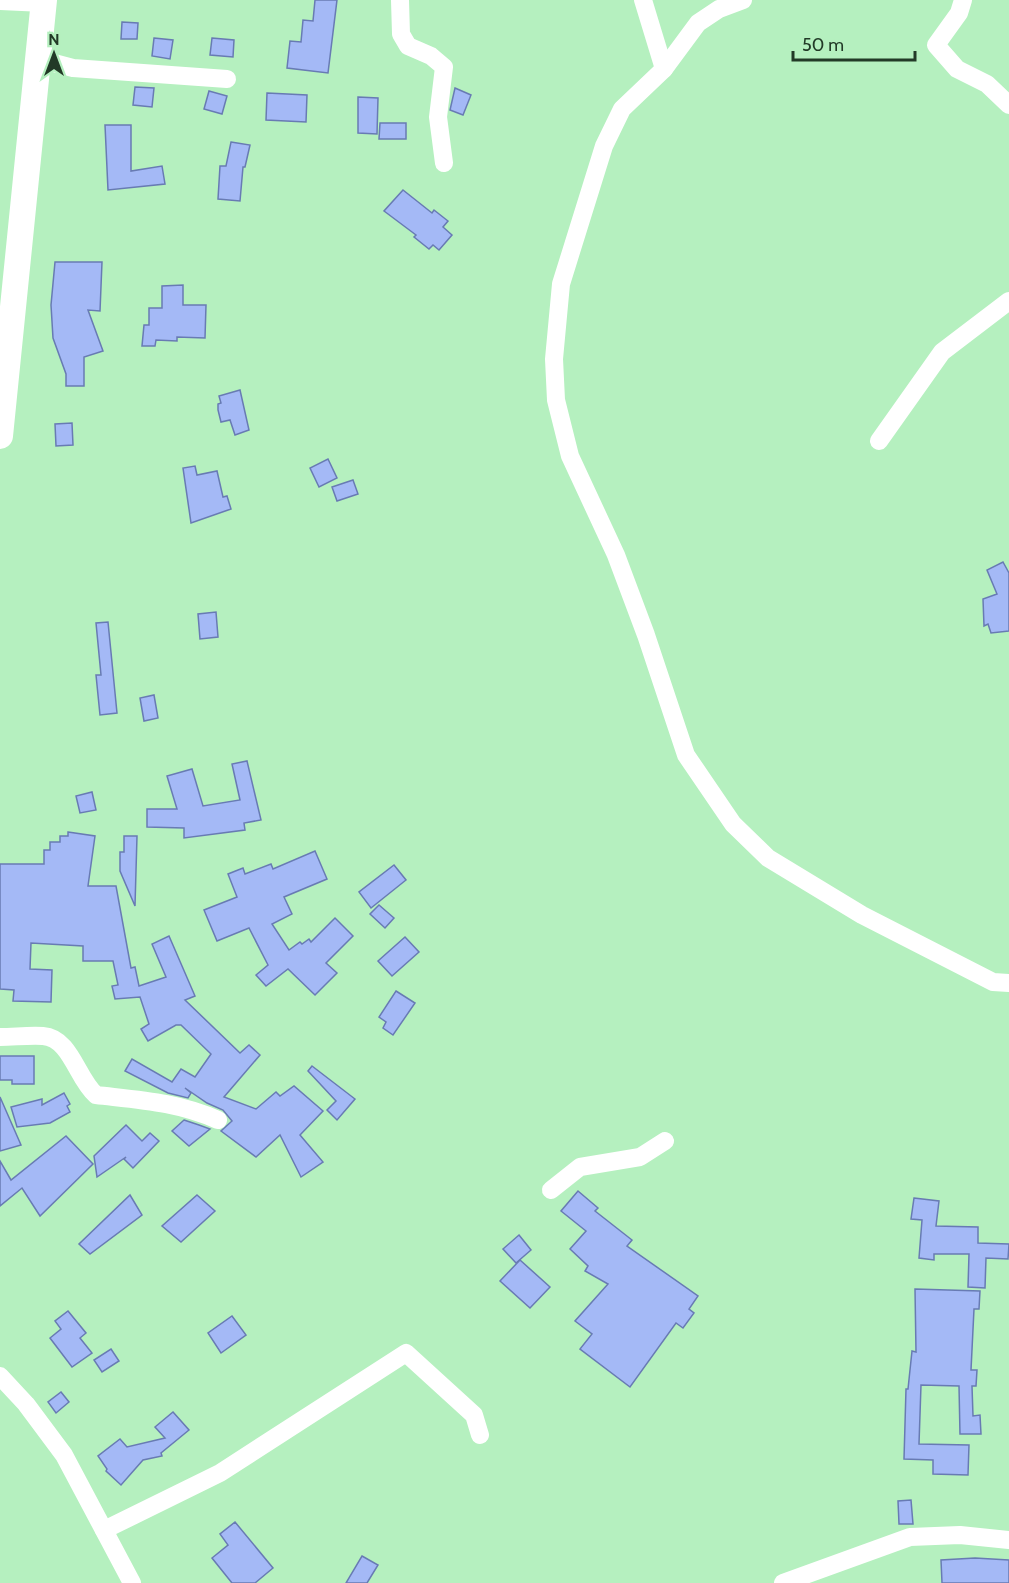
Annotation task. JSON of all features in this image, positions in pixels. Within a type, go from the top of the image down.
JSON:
[{"type":"main road","points":[[0,436],[44,1]]},
{"type":"street","points":[[400,0],[401,34],[408,46],[431,56],[444,68],[438,117],[444,163]]},
{"type":"street","points":[[643,0],[664,69]]},
{"type":"street","points":[[743,0],[718,9],[698,24],[664,69],[622,109],[604,146],[561,284],[554,359],[555,390],[570,456],[616,555],[646,634],[686,755],[733,824],[768,858],[862,915],[993,981],[1009,983]]},
{"type":"street","points":[[963,0],[959,13],[936,45],[957,69],[987,84],[1009,105]]},
{"type":"street","points":[[0,1],[44,1]]},
{"type":"street","points":[[39,59],[73,68],[228,79]]},
{"type":"street","points":[[879,441],[942,352],[1009,301]]},
{"type":"street","points":[[0,1037],[45,1036],[56,1040],[64,1046],[80,1077],[96,1095],[162,1102],[192,1109],[218,1120]]},
{"type":"street","points":[[551,1190],[580,1167],[640,1157],[664,1141]]},
{"type":"street","points":[[104,1530],[220,1473],[406,1353],[474,1414],[480,1435]]},
{"type":"street","points":[[0,1376],[26,1404],[64,1455],[132,1583]]},
{"type":"street","points":[[783,1583],[910,1537],[960,1535],[1009,1540]]},
{"type":"building","points":[[315,0],[337,0],[328,73],[287,68],[290,41],[301,42],[303,20],[313,21]]},
{"type":"building","points":[[122,22],[138,23],[137,39],[121,39]]},
{"type":"building","points":[[154,38],[173,40],[170,59],[152,56]]},
{"type":"building","points":[[212,38],[234,40],[233,57],[210,55]]},
{"type":"building","points":[[135,87],[154,88],[152,107],[133,105]]},
{"type":"building","points":[[455,88],[471,95],[463,115],[450,110]]},
{"type":"building","points":[[209,91],[227,96],[222,114],[204,109]]},
{"type":"building","points":[[267,93],[307,95],[306,122],[266,120]]},
{"type":"building","points":[[358,97],[378,98],[377,134],[358,133]]},
{"type":"building","points":[[380,123],[406,123],[406,139],[379,139]]},
{"type":"building","points":[[105,125],[131,125],[131,171],[162,166],[165,184],[108,190]]},
{"type":"building","points":[[231,142],[250,145],[245,167],[243,167],[240,201],[218,199],[220,166],[226,166]]},
{"type":"building","points":[[403,190],[432,213],[434,210],[448,221],[443,227],[452,235],[439,250],[433,245],[429,249],[414,237],[416,235],[384,211]]},
{"type":"building","points":[[55,262],[102,262],[100,311],[88,310],[103,351],[84,357],[84,386],[66,386],[66,374],[53,338],[51,305]]},
{"type":"building","points":[[183,285],[183,305],[206,305],[205,338],[177,337],[177,341],[156,340],[155,346],[142,346],[144,325],[149,325],[149,308],[162,308],[162,286]]},
{"type":"building","points":[[240,390],[249,430],[235,435],[230,420],[221,422],[218,404],[221,403],[219,396]]},
{"type":"building","points":[[72,423],[73,445],[56,446],[55,424]]},
{"type":"building","points":[[328,459],[337,478],[319,487],[310,468]]},
{"type":"building","points":[[195,466],[197,475],[217,471],[223,497],[227,496],[231,509],[191,523],[183,468]]},
{"type":"building","points":[[353,480],[358,494],[337,501],[332,487]]},
{"type":"building","points":[[1003,562],[1009,573],[1009,631],[991,633],[988,624],[984,626],[983,599],[997,594],[987,570]]},
{"type":"building","points":[[216,612],[218,637],[200,639],[198,614]]},
{"type":"building","points":[[108,622],[117,713],[100,715],[96,675],[101,675],[96,623]]},
{"type":"building","points":[[154,695],[158,718],[144,721],[140,698]]},
{"type":"building","points":[[247,761],[261,820],[244,823],[245,830],[184,838],[184,828],[147,827],[147,809],[177,809],[167,776],[192,769],[203,806],[240,800],[232,764]]},
{"type":"building","points":[[92,792],[96,810],[80,813],[76,796]]},
{"type":"building","points":[[68,832],[95,836],[88,886],[116,886],[131,968],[135,967],[139,986],[166,977],[152,944],[169,936],[195,996],[185,1000],[240,1053],[249,1045],[260,1055],[224,1097],[256,1109],[276,1092],[280,1096],[294,1086],[323,1111],[300,1135],[323,1162],[301,1177],[280,1135],[256,1157],[221,1131],[232,1121],[223,1110],[207,1103],[185,1088],[191,1093],[188,1098],[168,1093],[125,1071],[132,1059],[172,1082],[181,1069],[195,1077],[211,1054],[181,1025],[176,1025],[148,1041],[141,1029],[149,1024],[140,997],[115,999],[112,986],[118,985],[113,961],[83,961],[83,946],[31,943],[30,969],[52,970],[51,1002],[13,1001],[14,990],[0,989],[0,864],[44,864],[44,850],[50,850],[50,842],[60,842],[60,836],[68,836]]},
{"type":"building","points":[[124,836],[137,836],[135,906],[120,871],[120,852],[124,852]]},
{"type":"building","points":[[315,851],[327,879],[284,897],[292,914],[272,924],[289,950],[300,942],[302,944],[309,939],[311,942],[335,918],[353,936],[326,963],[337,973],[315,995],[288,969],[266,986],[256,975],[268,965],[249,928],[217,941],[204,910],[237,897],[228,874],[243,868],[245,874],[271,864],[273,869]]},
{"type":"building","points":[[394,865],[406,880],[371,908],[359,892]]},
{"type":"building","points":[[379,905],[394,918],[385,928],[370,914]]},
{"type":"building","points":[[405,937],[419,952],[392,976],[378,961]]},
{"type":"building","points":[[396,991],[415,1003],[393,1035],[383,1028],[386,1022],[379,1017]]},
{"type":"building","points":[[0,1056],[34,1056],[34,1084],[12,1084],[12,1080],[0,1080]]},
{"type":"building","points":[[312,1066],[355,1099],[337,1120],[327,1110],[336,1101],[308,1071]]},
{"type":"building","points":[[64,1093],[70,1104],[67,1106],[70,1112],[50,1123],[17,1127],[11,1107],[42,1099],[42,1105]]},
{"type":"building","points":[[0,1097],[21,1145],[0,1151]]},
{"type":"building","points":[[184,1120],[210,1129],[189,1146],[172,1131]]},
{"type":"building","points":[[126,1125],[142,1141],[150,1133],[159,1141],[133,1168],[124,1159],[126,1157],[97,1177],[94,1156]]},
{"type":"building","points":[[66,1136],[93,1164],[40,1216],[22,1188],[0,1206],[0,1161],[11,1180]]},
{"type":"building","points":[[578,1191],[598,1208],[595,1211],[632,1240],[627,1246],[698,1296],[689,1309],[694,1313],[683,1328],[676,1323],[630,1387],[580,1349],[592,1334],[575,1321],[608,1284],[585,1271],[588,1266],[570,1249],[586,1231],[561,1211]]},
{"type":"building","points":[[130,1195],[142,1215],[90,1254],[79,1244]]},
{"type":"building","points":[[197,1195],[215,1211],[181,1242],[162,1226]]},
{"type":"building","points":[[914,1198],[939,1201],[936,1226],[978,1227],[978,1243],[1009,1244],[1008,1259],[986,1258],[985,1288],[968,1287],[969,1254],[934,1254],[934,1260],[919,1258],[922,1220],[911,1219]]},
{"type":"building","points":[[519,1235],[531,1250],[516,1263],[503,1249]]},
{"type":"building","points":[[520,1260],[550,1287],[530,1308],[500,1281]]},
{"type":"building","points":[[915,1289],[980,1291],[979,1309],[974,1309],[971,1370],[977,1370],[976,1386],[972,1386],[973,1416],[980,1415],[981,1434],[960,1434],[959,1386],[921,1385],[919,1444],[969,1445],[968,1475],[933,1474],[933,1460],[904,1459],[906,1389],[908,1389],[912,1351],[916,1352]]},
{"type":"building","points":[[68,1311],[86,1333],[80,1338],[92,1353],[72,1367],[50,1338],[61,1329],[55,1321]]},
{"type":"building","points":[[232,1316],[246,1335],[221,1353],[208,1333]]},
{"type":"building","points":[[111,1349],[119,1361],[102,1372],[94,1360]]},
{"type":"building","points":[[61,1392],[69,1402],[56,1413],[48,1402]]},
{"type":"building","points":[[173,1412],[189,1430],[161,1453],[162,1456],[143,1460],[121,1485],[106,1471],[107,1469],[98,1456],[120,1439],[127,1447],[165,1438],[155,1427]]},
{"type":"building","points":[[911,1500],[913,1524],[899,1524],[898,1501]]},
{"type":"building","points":[[235,1522],[273,1568],[255,1583],[232,1583],[212,1558],[228,1545],[220,1534]]},
{"type":"building","points":[[362,1556],[378,1565],[367,1583],[346,1583]]},
{"type":"building","points":[[975,1558],[1009,1560],[1009,1583],[942,1583],[941,1560]]}]
